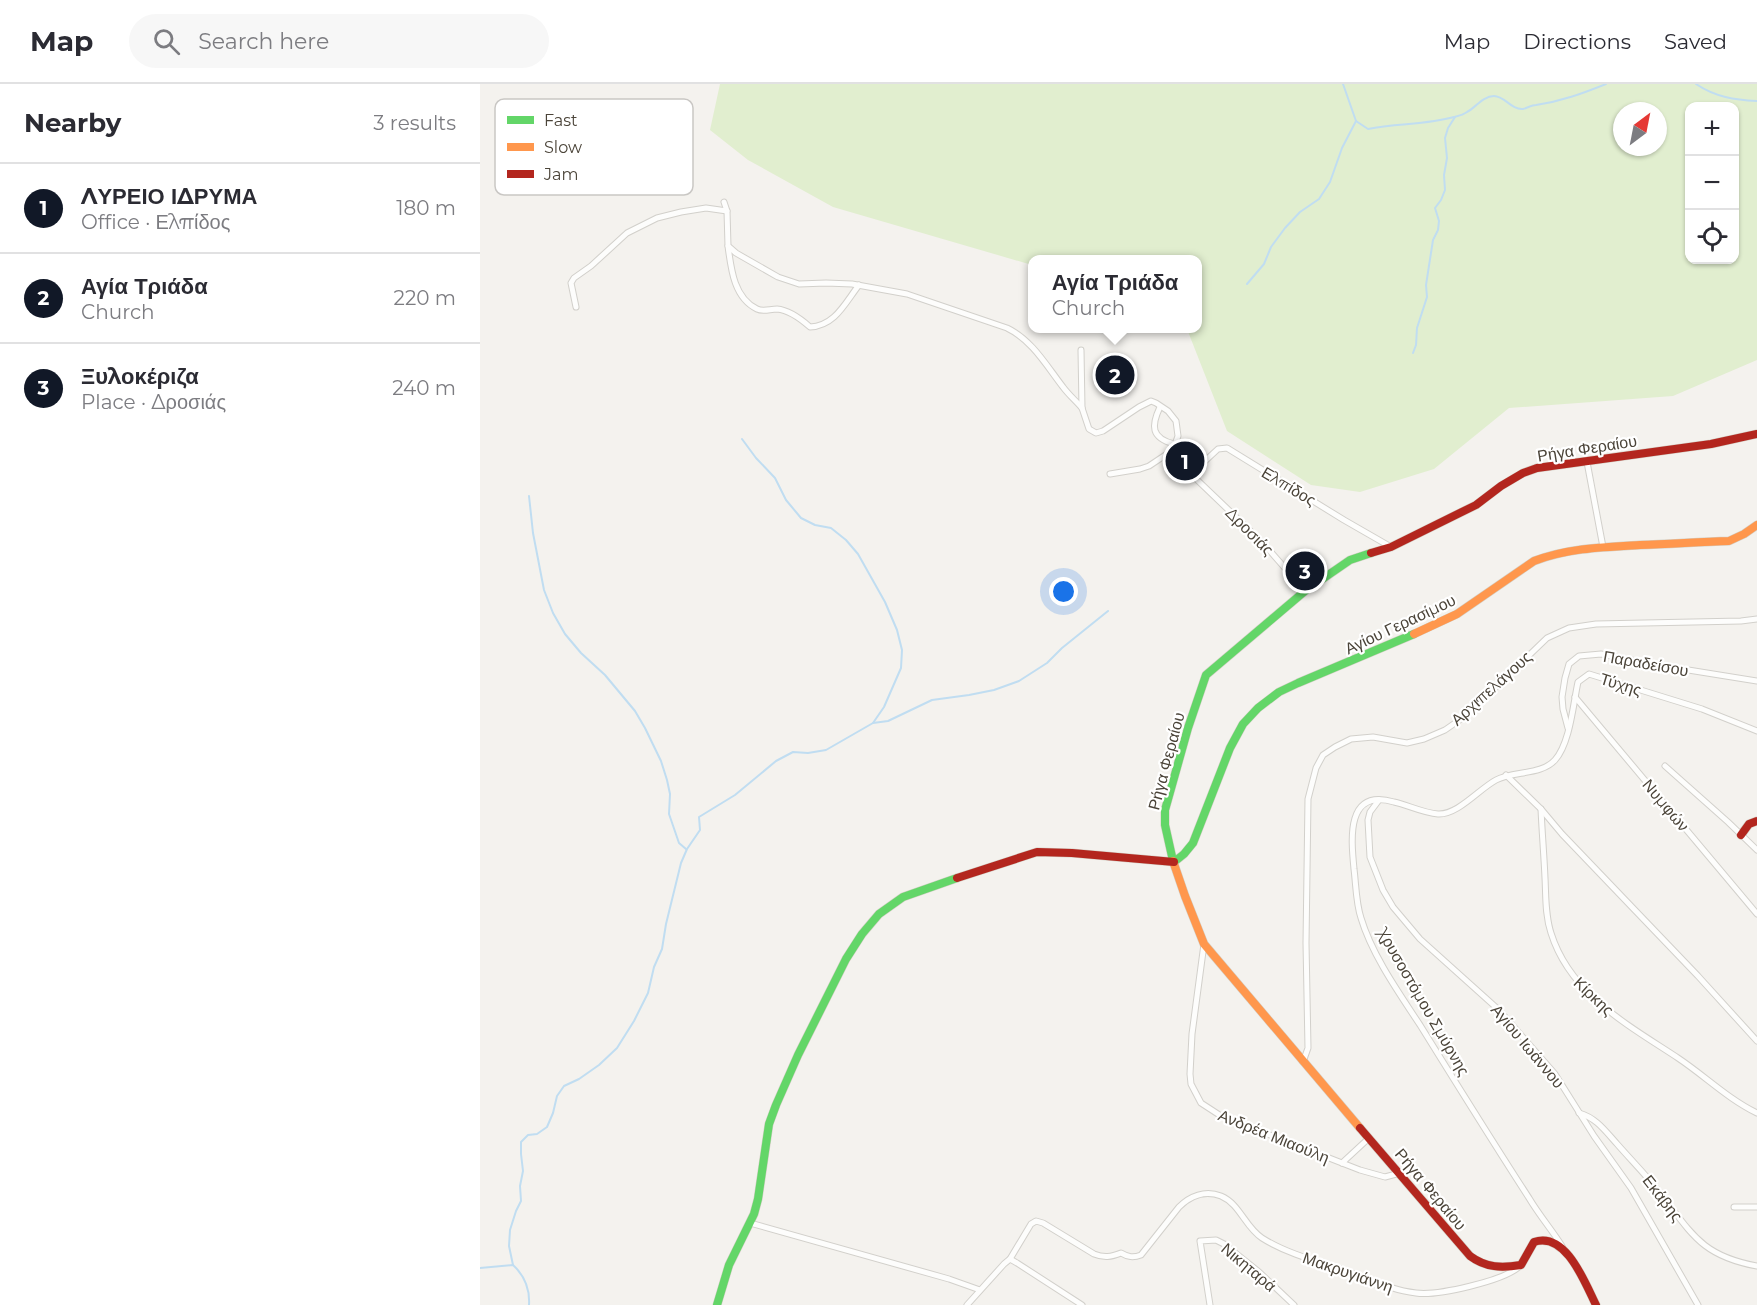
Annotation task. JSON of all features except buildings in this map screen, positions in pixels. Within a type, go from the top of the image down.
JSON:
[{"type":"street","points":[[724,202],[727,211],[730,266],[735,284],[744,298],[758,309],[777,309],[789,313],[810,327],[820,327],[829,322],[859,285]]},
{"type":"street","points":[[576,307],[571,284],[574,278],[591,266],[627,233],[657,218],[681,212],[706,208],[727,211]]},
{"type":"street","points":[[728,246],[736,254],[778,277],[799,284],[859,285],[906,294],[1018,333],[1035,349],[1082,408]]},
{"type":"street","points":[[1081,350],[1082,408],[1089,429],[1096,433],[1103,431],[1139,407],[1151,402],[1168,411],[1176,421],[1178,436],[1173,447],[1149,466],[1110,474]]},
{"type":"street","name":"Δροσιάς","points":[[1160,407],[1155,418],[1156,435],[1173,447],[1191,474],[1263,543],[1305,591]]},
{"type":"street","name":"Ρήγα Φεραίου","points":[[1521,1265],[1495,1268],[1475,1260],[1303,1064],[1204,944],[1174,862],[1164,822],[1165,810],[1206,675],[1305,591],[1350,560],[1391,547],[1476,505],[1501,486],[1537,468],[1711,444],[1757,434]]},
{"type":"street","name":"Ελπίδος","points":[[1191,474],[1218,449],[1227,448],[1391,547]]},
{"type":"street","points":[[1587,462],[1603,547]]},
{"type":"street","name":"Αγίου Γερασίμου","points":[[1174,862],[1193,843],[1230,748],[1243,724],[1258,708],[1279,692],[1457,614],[1534,561],[1563,552],[1603,547],[1729,541],[1757,525]]},
{"type":"street","name":"Αρχιπελάγους","points":[[1303,1064],[1308,1047],[1306,943],[1308,799],[1316,768],[1323,755],[1351,739],[1373,737],[1407,742],[1424,739],[1445,730],[1468,714],[1547,638],[1569,628],[1596,624],[1757,620]]},
{"type":"street","name":"Παραδείσου","points":[[1568,730],[1562,697],[1565,678],[1569,664],[1580,656],[1601,654],[1757,681]]},
{"type":"street","name":"Τύχης","points":[[1506,775],[1544,768],[1555,760],[1568,730],[1578,682],[1589,674],[1702,709],[1757,731]]},
{"type":"street","name":"Νυμφών","points":[[1575,698],[1757,914]]},
{"type":"street","points":[[1665,766],[1757,850]]},
{"type":"street","points":[[1379,800],[1392,801],[1438,814],[1449,813],[1506,775],[1542,809],[1562,834],[1757,1041]]},
{"type":"street","name":"Αγίου Ιωάννου","points":[[1379,800],[1368,820],[1370,857],[1379,882],[1393,907],[1420,939],[1499,1010],[1555,1074],[1631,1188],[1698,1305]]},
{"type":"street","name":"Χρυσοστόμου Σμύρνης","points":[[1379,800],[1366,801],[1360,808],[1354,821],[1353,845],[1359,912],[1374,950],[1488,1135],[1539,1214],[1554,1233],[1596,1305]]},
{"type":"street","name":"Κίρκης","points":[[1542,809],[1546,909],[1550,932],[1570,973],[1588,994],[1623,1022],[1688,1064],[1743,1106],[1757,1113]]},
{"type":"street","points":[[1741,835],[1749,824],[1757,821]]},
{"type":"street","points":[[717,1305],[729,1265],[750,1223],[758,1199],[769,1124],[776,1105],[798,1054],[846,959],[862,934],[879,914],[903,897],[931,886],[1037,852],[1174,862]]},
{"type":"street","name":"Ανδρέα Μιαούλη","points":[[1204,944],[1192,1034],[1190,1074],[1191,1084],[1201,1103],[1221,1116],[1342,1163],[1385,1177],[1400,1173]]},
{"type":"street","name":"Εκάβης","points":[[1579,1113],[1596,1121],[1607,1132],[1641,1169],[1702,1245],[1728,1258],[1757,1266]]},
{"type":"street","points":[[1342,1163],[1369,1138]]},
{"type":"street","name":"Μακρυγιάννη","points":[[1010,1259],[1031,1224],[1036,1221],[1102,1257],[1120,1253],[1128,1257],[1135,1257],[1141,1255],[1186,1200],[1202,1194],[1210,1194],[1225,1198],[1236,1207],[1262,1238],[1305,1257],[1401,1291],[1418,1294],[1433,1293],[1476,1284],[1513,1272],[1521,1265]]},
{"type":"street","points":[[1734,1207],[1757,1207]]},
{"type":"street","points":[[750,1223],[950,1279],[980,1290]]},
{"type":"street","name":"Νικηταρά","points":[[1210,1305],[1200,1241],[1216,1240],[1259,1272],[1294,1305]]},
{"type":"street","points":[[1521,1265],[1534,1242],[1538,1240],[1546,1240],[1563,1248]]},
{"type":"street","points":[[967,1305],[1010,1259],[1082,1305]]},
{"type":"green space","points":[[720,84],[1757,84],[1757,360],[1673,396],[1509,408],[1434,469],[1360,492],[1311,485],[1227,431],[1189,333],[1202,333],[1202,255],[1028,255],[1028,264],[833,207],[748,160],[710,130]]},
{"type":"waterway","points":[[1343,84],[1356,121],[1368,129],[1457,116],[1494,96],[1523,109],[1571,97],[1606,84]]},
{"type":"waterway","points":[[1696,84],[1725,97],[1757,101]]},
{"type":"waterway","points":[[1413,353],[1417,328],[1427,297],[1426,285],[1433,240],[1438,230],[1439,221],[1435,208],[1445,190],[1444,175],[1447,158],[1445,138],[1455,117]]},
{"type":"waterway","points":[[1247,284],[1264,264],[1271,247],[1285,228],[1300,212],[1319,199],[1330,182],[1342,148],[1356,121]]},
{"type":"waterway","points":[[513,1265],[509,1246],[510,1230],[521,1201],[520,1186],[523,1171],[521,1142],[528,1135],[537,1134],[547,1127],[557,1096],[564,1086],[599,1065],[617,1048],[634,1021],[648,993],[654,967],[662,949],[681,863],[700,830],[699,817],[735,795],[776,761],[793,752],[808,753],[826,750],[873,723],[884,707],[901,668],[902,650],[897,630],[885,602],[858,554],[831,528],[815,525],[801,518],[786,500],[775,478],[742,439]]},
{"type":"waterway","points":[[529,496],[533,533],[544,590],[553,613],[565,634],[581,653],[605,675],[635,711],[645,728],[661,761],[667,780],[670,794],[669,814],[679,843],[686,849]]},
{"type":"waterway","points":[[873,723],[888,721],[932,700],[994,690],[1019,681],[1047,663],[1108,611]]},
{"type":"waterway","points":[[480,1268],[513,1265],[526,1283],[529,1305]]},
{"type":"traffic: fast","points":[[1173,861],[1165,825],[1165,810],[1188,728],[1206,675],[1305,591],[1350,560],[1371,553]]},
{"type":"traffic: fast","points":[[1174,862],[1193,843],[1230,748],[1243,724],[1258,708],[1279,692],[1414,634]]},
{"type":"traffic: fast","points":[[717,1305],[729,1265],[754,1214],[769,1124],[776,1105],[846,959],[862,934],[879,914],[903,897],[957,878]]},
{"type":"traffic: slow","points":[[1414,634],[1457,614],[1534,561],[1573,551],[1600,548],[1729,541],[1757,525]]},
{"type":"traffic: slow","points":[[1173,861],[1204,944],[1360,1128]]},
{"type":"traffic: jam","points":[[1371,553],[1391,547],[1476,505],[1501,486],[1537,468],[1711,444],[1757,434]]},
{"type":"traffic: jam","points":[[1741,835],[1749,824],[1757,821]]},
{"type":"traffic: jam","points":[[957,878],[1037,852],[1174,862]]},
{"type":"traffic: jam","points":[[1360,1128],[1470,1256],[1482,1263],[1507,1267],[1521,1265],[1534,1242],[1545,1241],[1556,1244],[1573,1261],[1596,1305]]},
{"type":"place","name":"Αγία Τριάδα","points":[[1115,375]]},
{"type":"place","name":"ΛΥΡΕΙΟ ΙΔΡΥΜΑ","points":[[1185,461]]},
{"type":"place","name":"Ξυλοκέριζα","points":[[1305,571]]}]
